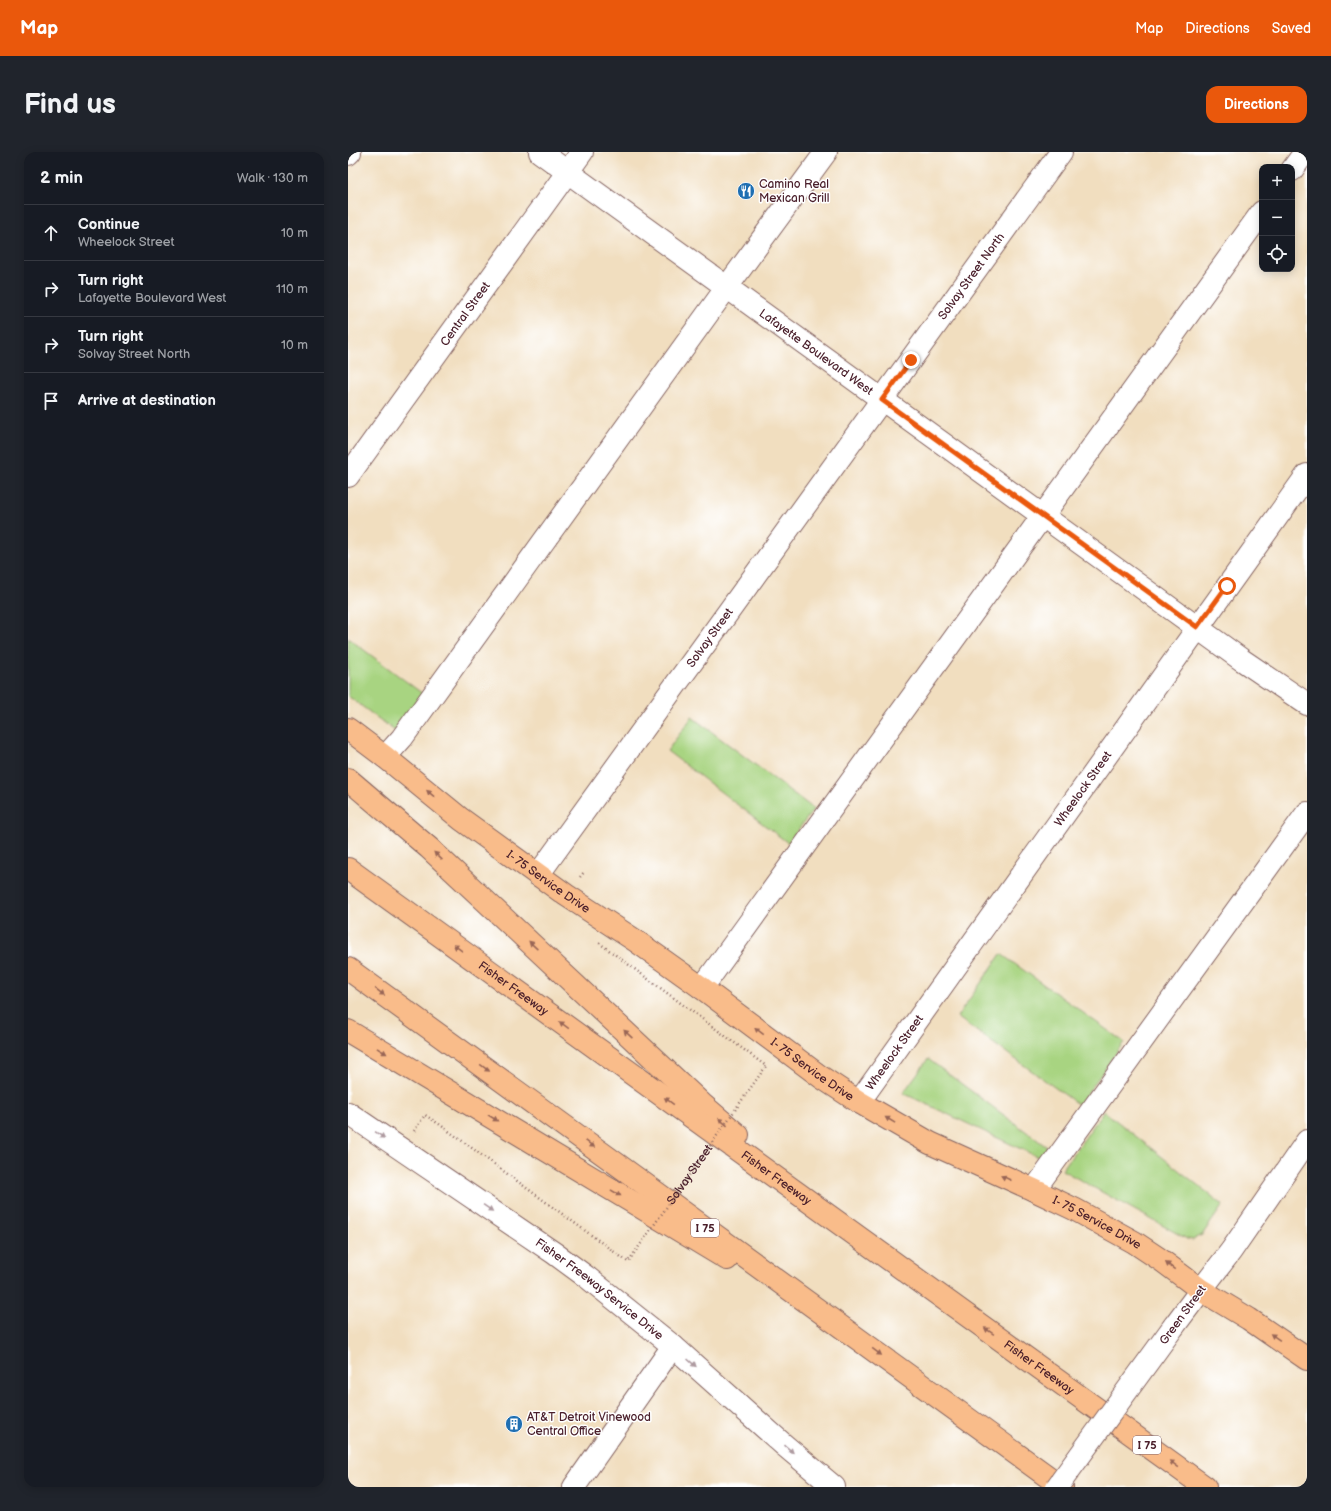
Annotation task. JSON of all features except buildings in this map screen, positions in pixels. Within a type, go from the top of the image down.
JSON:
[{"type":"main road","name":"I- 75 Service Drive","points":[[348,729],[461,819],[538,875],[702,988],[791,1056],[859,1102],[930,1143],[1074,1209],[1134,1242],[1201,1290],[1249,1319],[1307,1359]]},
{"type":"main road","points":[[348,779],[429,848],[702,1104],[871,1247]]},
{"type":"main road","name":"Fisher Freeway","points":[[348,869],[1205,1487]]},
{"type":"main road","name":"I 75","points":[[348,969],[1062,1487]]},
{"type":"main road","points":[[348,1031],[575,1169],[850,1332]]},
{"type":"street","name":"Lafayette Boulevard West","points":[[540,152],[1197,627],[1307,704]]},
{"type":"street","name":"Central Street","points":[[348,476],[582,152]]},
{"type":"street","points":[[385,757],[402,738],[726,287],[826,152]]},
{"type":"street","name":"Solvay Street North","points":[[882,400],[1061,152]]},
{"type":"street","points":[[1295,166],[1305,152]]},
{"type":"street","points":[[702,988],[1259,216]]},
{"type":"street","name":"Solvay Street","points":[[538,875],[882,400]]},
{"type":"street","name":"Wheelock Street","points":[[859,1102],[1307,475]]},
{"type":"street","points":[[1034,1190],[1307,813]]},
{"type":"street","name":"Fisher Freeway Service Drive","points":[[351,1123],[554,1253],[588,1278],[673,1346],[784,1446],[834,1487]]},
{"type":"street","name":"Green Street","points":[[1057,1487],[1174,1326],[1231,1251],[1307,1141]]},
{"type":"street","points":[[574,1487],[673,1346]]},
{"type":"path","name":"Solvay Street","points":[[439,1124],[628,1262],[766,1066],[598,942]]},
{"type":"green space","points":[[348,638],[423,694],[395,731],[348,696]]},
{"type":"green space","points":[[692,717],[814,809],[788,843],[667,751]]},
{"type":"green space","points":[[1001,954],[1124,1042],[1079,1105],[957,1017]]},
{"type":"green space","points":[[928,1059],[1047,1147],[1040,1158],[903,1093]]},
{"type":"green space","points":[[1104,1111],[1223,1205],[1202,1235],[1193,1240],[1187,1239],[1062,1170]]},
{"type":"place","name":"Camino Real Mexican Grill","points":[[746,191]]},
{"type":"place","name":"AT&T Detroit Vinewood Central Office","points":[[514,1424]]},
{"type":"route","points":[[911,360],[882,400],[1197,627],[1227,586]]}]
